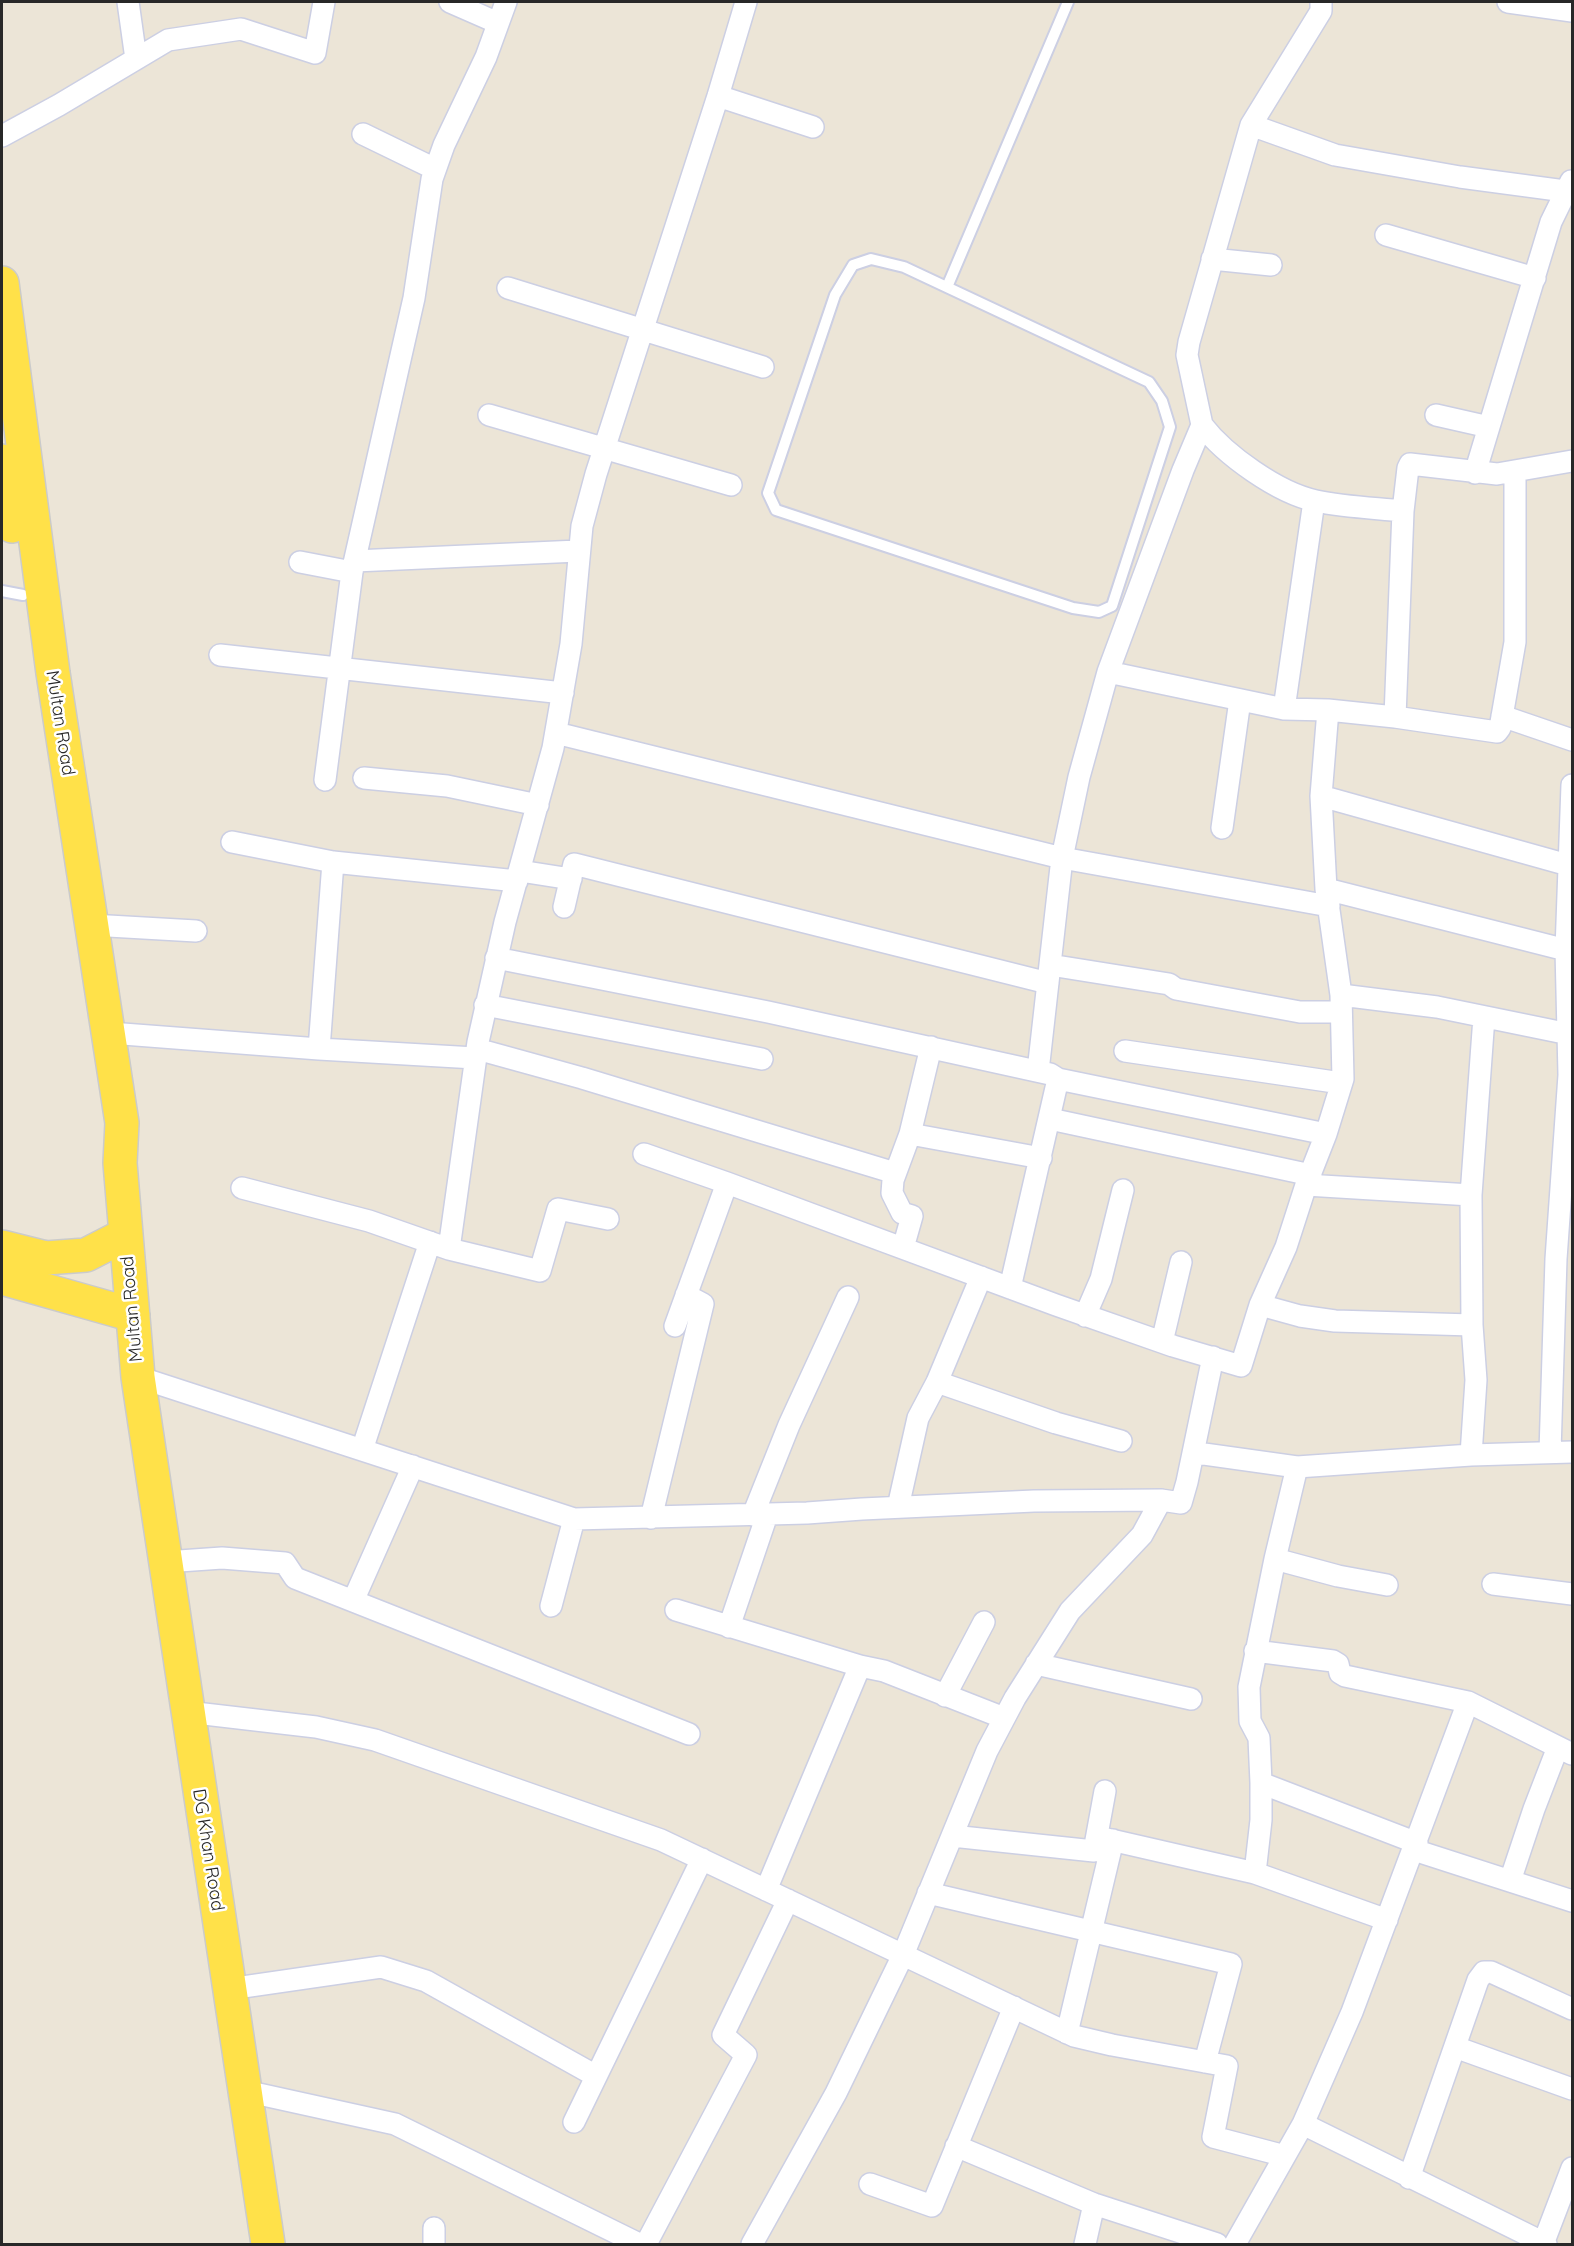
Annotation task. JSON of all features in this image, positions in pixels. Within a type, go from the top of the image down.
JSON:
[{"type":"main road","name":"Multan Road","points":[[2,283],[53,673],[122,1123],[120,1163],[125,1235],[138,1377],[150,1455]]},
{"type":"main road","name":"Multan Road","points":[[3,480],[12,593],[33,676],[103,1124],[120,1163]]},
{"type":"main road","points":[[2,1247],[46,1258],[86,1255],[125,1235]]},
{"type":"main road","points":[[2,1278],[134,1315]]},
{"type":"main road","name":"DG Khan Road","points":[[150,1455],[268,2244]]},
{"type":"street","points":[[128,2],[136,59]]},
{"type":"street","points":[[2,136],[60,105],[168,40],[241,29],[315,53],[324,2]]},
{"type":"street","points":[[450,2],[498,23]]},
{"type":"street","points":[[325,780],[353,567],[414,298],[435,170],[444,145],[486,57],[506,2]]},
{"type":"street","points":[[362,1450],[439,1246],[485,1005],[556,733],[571,644],[582,526],[604,448],[718,96],[746,2]]},
{"type":"street","points":[[1321,2],[1321,11],[1251,125],[1189,342],[1188,355],[1202,425],[1212,437],[1267,481],[1314,501],[1403,511]]},
{"type":"street","points":[[1508,2],[1572,11]]},
{"type":"street","points":[[718,96],[813,127]]},
{"type":"street","points":[[1251,125],[1335,155],[1460,177],[1569,185],[1551,222],[1474,472]]},
{"type":"street","points":[[363,134],[435,170]]},
{"type":"street","points":[[1386,235],[1535,278]]},
{"type":"street","points":[[1212,259],[1271,265]]},
{"type":"street","points":[[508,288],[763,367]]},
{"type":"street","points":[[489,415],[731,485]]},
{"type":"street","points":[[1436,415],[1489,427]]},
{"type":"street","points":[[1038,1071],[1062,858],[1079,777],[1108,672],[1202,425]]},
{"type":"street","points":[[1395,717],[1403,511],[1410,464],[1497,474],[1572,461]]},
{"type":"street","points":[[1108,672],[1284,709],[1328,710],[1395,717],[1497,732],[1500,728],[1515,642],[1515,471]]},
{"type":"street","points":[[1284,709],[1314,501]]},
{"type":"street","points":[[300,562],[353,567],[578,551]]},
{"type":"street","points":[[220,655],[563,693]]},
{"type":"street","points":[[1222,828],[1240,700]]},
{"type":"street","points":[[644,1154],[727,1182],[1085,1316],[1241,1366],[1260,1305],[1286,1247],[1326,1134],[1341,1083],[1340,1004],[1327,897],[1321,796],[1328,710]]},
{"type":"street","points":[[1502,716],[1572,738]]},
{"type":"street","points":[[556,733],[1062,858],[1327,897],[1566,950]]},
{"type":"street","points":[[364,778],[447,786],[538,805]]},
{"type":"street","points":[[1550,1452],[1556,1259],[1567,1178],[1569,1034],[1566,950],[1572,785]]},
{"type":"street","points":[[1321,796],[1570,854]]},
{"type":"street","points":[[232,842],[333,862],[571,879]]},
{"type":"street","points":[[320,1049],[333,862]]},
{"type":"street","points":[[564,907],[574,864],[1049,974],[1169,984],[1176,989],[1300,1012],[1340,1004],[1389,1000],[1569,1034]]},
{"type":"street","points":[[91,925],[196,931]]},
{"type":"street","points":[[496,958],[931,1047],[1038,1071],[1058,1079],[1326,1134]]},
{"type":"street","points":[[485,1005],[762,1059]]},
{"type":"street","points":[[1471,1455],[1476,1380],[1472,1325],[1471,1196],[1484,1017]]},
{"type":"street","points":[[110,1033],[320,1049],[476,1054],[582,1078],[895,1173]]},
{"type":"street","points":[[903,1248],[912,1216],[902,1213],[892,1193],[895,1173],[910,1134],[931,1047]]},
{"type":"street","points":[[1125,1051],[1341,1083]]},
{"type":"street","points":[[1010,1288],[1058,1079]]},
{"type":"street","points":[[1050,1119],[1308,1180],[1471,1196]]},
{"type":"street","points":[[910,1134],[1041,1158]]},
{"type":"street","points":[[675,1326],[727,1182]]},
{"type":"street","points":[[242,1188],[369,1221],[439,1246],[540,1271],[558,1209],[608,1219]]},
{"type":"street","points":[[1085,1316],[1101,1279],[1123,1190]]},
{"type":"street","points":[[1162,1342],[1181,1263]]},
{"type":"street","points":[[898,1507],[918,1418],[937,1382],[981,1277]]},
{"type":"street","points":[[651,1518],[704,1304],[686,1295]]},
{"type":"street","points":[[729,1627],[760,1515],[789,1425],[848,1297]]},
{"type":"street","points":[[1260,1305],[1300,1316],[1335,1321],[1472,1325]]},
{"type":"street","points":[[138,1377],[574,1519],[651,1518],[760,1515],[1034,1501],[1161,1500],[1181,1503],[1213,1357]]},
{"type":"street","points":[[937,1382],[1056,1423],[1121,1441]]},
{"type":"street","points":[[1193,1455],[1297,1467],[1471,1455],[1572,1452]]},
{"type":"street","points":[[353,1601],[413,1466]]},
{"type":"street","points":[[1255,1873],[1261,1820],[1261,1784],[1259,1738],[1250,1721],[1250,1687],[1255,1651],[1297,1467]]},
{"type":"street","points":[[752,2244],[836,2093],[903,1955],[987,1750],[1004,1718],[1070,1611],[1142,1535],[1161,1500]]},
{"type":"street","points":[[551,1606],[574,1519]]},
{"type":"street","points":[[165,1562],[222,1558],[285,1563],[295,1578],[689,1734]]},
{"type":"street","points":[[1275,1559],[1338,1576],[1387,1585]]},
{"type":"street","points":[[1493,1584],[1572,1594]]},
{"type":"street","points":[[676,1610],[860,1666],[884,1671],[1004,1718]]},
{"type":"street","points":[[945,1696],[984,1622]]},
{"type":"street","points":[[1255,1651],[1333,1661],[1338,1664],[1340,1673],[1345,1676],[1467,1702],[1565,1750],[1534,1809],[1510,1881]]},
{"type":"street","points":[[1036,1664],[1191,1699]]},
{"type":"street","points":[[766,1890],[860,1666]]},
{"type":"street","points":[[1235,2244],[1303,2124],[1352,2012],[1467,1702]]},
{"type":"street","points":[[187,1712],[316,1726],[375,1740],[661,1840],[1067,2033],[1112,2045],[1227,2066],[1213,2137],[1285,2156]]},
{"type":"street","points":[[1261,1784],[1415,1846],[1572,1901]]},
{"type":"street","points":[[1067,2033],[1091,1932],[1105,1839],[1105,1791]]},
{"type":"street","points":[[952,1836],[1094,1851],[1105,1839]]},
{"type":"street","points":[[1105,1839],[1255,1873],[1387,1920]]},
{"type":"street","points":[[574,2122],[702,1859]]},
{"type":"street","points":[[928,1893],[1231,1964],[1205,2062]]},
{"type":"street","points":[[646,2244],[746,2055],[723,2035],[788,1900]]},
{"type":"street","points":[[229,1989],[381,1967],[426,1981],[596,2076]]},
{"type":"street","points":[[1409,2178],[1478,1980],[1484,1972],[1491,1972],[1572,2009]]},
{"type":"street","points":[[870,2184],[933,2206],[1014,2007]]},
{"type":"street","points":[[1455,2047],[1572,2089]]},
{"type":"street","points":[[244,2091],[395,2124],[639,2244]]},
{"type":"street","points":[[1303,2124],[1544,2244],[1572,2168]]},
{"type":"street","points":[[956,2146],[1094,2204],[1217,2244]]},
{"type":"street","points":[[1085,2244],[1094,2204]]},
{"type":"lane","points":[[947,287],[1068,2]]},
{"type":"lane","points":[[871,259],[904,267],[947,287],[1149,382],[1162,400],[1170,427],[1112,606],[1099,612],[1073,608],[776,510],[768,493],[836,295],[853,265],[871,259]]}]
